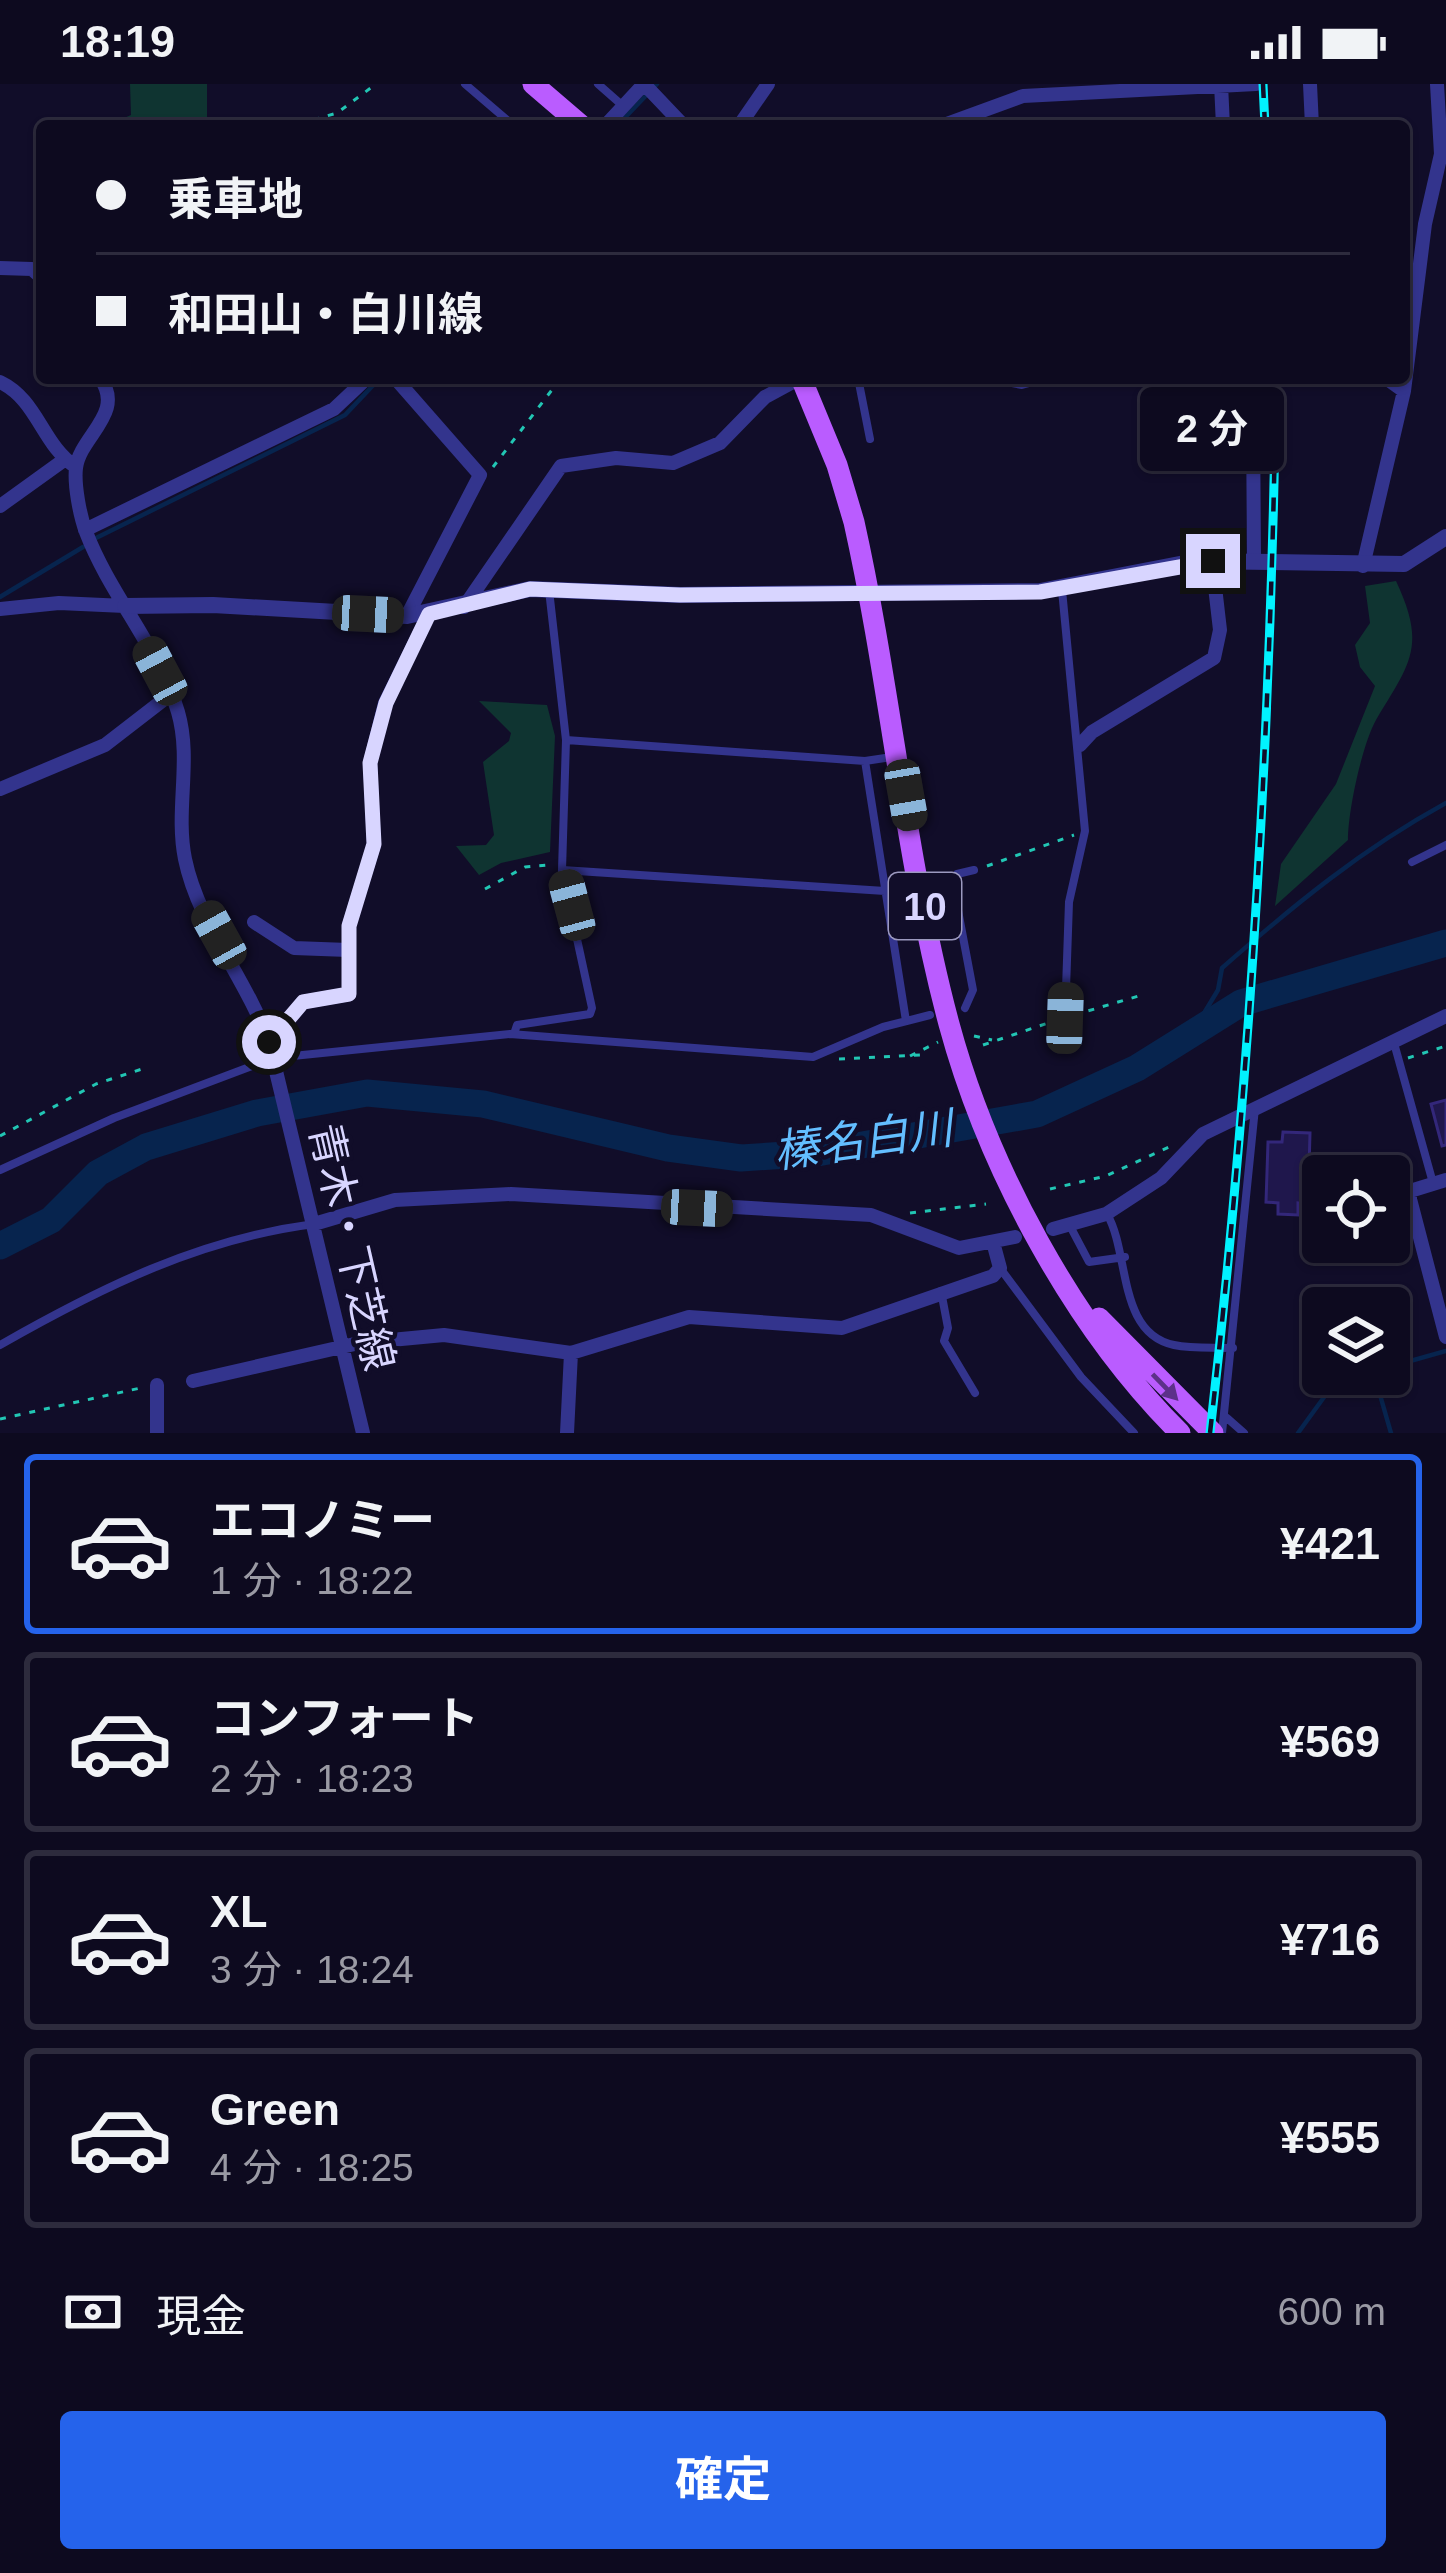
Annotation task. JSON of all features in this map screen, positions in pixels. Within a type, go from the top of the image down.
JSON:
[{"type":"main road","points":[[533,84],[575,120]]},
{"type":"main road","name":"10","points":[[803,384],[837,465],[869,592],[899,756],[964,1046],[1014,1195],[1123,1371],[1180,1433]]},
{"type":"main road","name":"10","points":[[1063,1277],[1220,1428]]},
{"type":"street","points":[[611,120],[644,84],[678,120]]},
{"type":"street","points":[[743,120],[767,84]]},
{"type":"street","points":[[957,120],[1023,96],[1256,84]]},
{"type":"street","points":[[1310,84],[1312,120]]},
{"type":"street","points":[[1410,343],[1425,224],[1441,154],[1437,84]]},
{"type":"street","points":[[1221,86],[1223,120]]},
{"type":"street","points":[[0,268],[36,273]]},
{"type":"street","points":[[0,382],[15,389],[70,464]]},
{"type":"street","points":[[0,506],[70,464],[100,426],[107,384]]},
{"type":"street","points":[[85,530],[334,409],[361,384]]},
{"type":"street","points":[[400,384],[480,476],[407,616]]},
{"type":"street","points":[[464,607],[561,466],[616,458],[673,463],[720,443],[765,397],[789,384]]},
{"type":"street","points":[[1238,384],[1253,416],[1254,560]]},
{"type":"street","points":[[1394,384],[1404,391]]},
{"type":"street","points":[[1363,566],[1405,384]]},
{"type":"street","name":"青木・下芝線","points":[[70,464],[85,530],[171,694],[183,742],[182,833],[189,875],[255,1001],[273,1058],[362,1433]]},
{"type":"street","points":[[0,609],[59,603],[213,605],[407,616],[464,607],[506,593],[549,589],[680,595],[1062,588],[1213,561],[1404,564],[1446,537]]},
{"type":"street","points":[[1080,745],[1092,732],[1214,658],[1220,630],[1213,561]]},
{"type":"street","points":[[273,1058],[303,1002],[349,994],[349,926],[374,844],[370,763],[386,703],[429,614]]},
{"type":"street","points":[[0,789],[105,746],[171,694]]},
{"type":"street","points":[[254,922],[294,948],[348,950]]},
{"type":"street","points":[[1053,1229],[1106,1214],[1161,1178],[1196,1139],[1446,1016]]},
{"type":"street","points":[[1439,1181],[1410,1191],[1410,1199],[1446,1336]]},
{"type":"street","points":[[312,1216],[395,1200],[511,1194],[878,1217],[958,1248],[1016,1237]]},
{"type":"street","points":[[193,1381],[343,1346],[444,1335],[571,1353],[689,1317],[842,1328],[993,1276],[1000,1268],[992,1243]]},
{"type":"street","points":[[567,1433],[571,1353]]},
{"type":"street","points":[[157,1385],[157,1433]]},
{"type":"lane","points":[[465,84],[507,120]]},
{"type":"lane","points":[[598,84],[624,107]]},
{"type":"lane","points":[[859,384],[870,439]]},
{"type":"lane","points":[[1062,588],[1085,831],[1069,902],[1065,1018]]},
{"type":"lane","points":[[514,1034],[517,1025],[590,1014],[592,1008],[562,870],[566,740],[549,589]]},
{"type":"lane","points":[[566,740],[865,761],[899,756]]},
{"type":"lane","points":[[865,761],[906,1021]]},
{"type":"lane","points":[[1412,862],[1446,845]]},
{"type":"lane","points":[[562,870],[885,890]]},
{"type":"lane","points":[[964,1008],[974,990],[953,884],[957,874],[974,870]]},
{"type":"lane","points":[[0,1170],[114,1118],[273,1058],[514,1034],[814,1057],[930,1015]]},
{"type":"lane","points":[[1394,1041],[1439,1181]]},
{"type":"lane","points":[[1244,1433],[1220,1428],[1233,1348],[1255,1107]]},
{"type":"lane","points":[[1106,1214],[1125,1257],[1130,1302],[1163,1341],[1233,1348]]},
{"type":"lane","points":[[0,1345],[153,1265],[312,1216]]},
{"type":"lane","points":[[1070,1226],[1090,1262],[1125,1257]]},
{"type":"lane","points":[[1000,1268],[1081,1377],[1134,1433]]},
{"type":"lane","points":[[941,1291],[948,1328],[944,1341],[975,1393]]},
{"type":"path","points":[[310,120],[337,113],[376,84]]},
{"type":"path","points":[[480,476],[491,470],[556,384]]},
{"type":"path","points":[[974,870],[1085,831]]},
{"type":"path","points":[[484,889],[525,866],[541,863],[562,870]]},
{"type":"path","points":[[983,1045],[1142,995]]},
{"type":"path","points":[[964,1046],[987,1035],[994,1041]]},
{"type":"path","points":[[908,1057],[936,1042]]},
{"type":"path","points":[[1400,1060],[1446,1046]]},
{"type":"path","points":[[814,1057],[920,1055]]},
{"type":"path","points":[[0,1136],[96,1084],[145,1068]]},
{"type":"path","points":[[1050,1190],[1106,1176],[1196,1139]]},
{"type":"path","points":[[878,1217],[986,1204]]},
{"type":"path","points":[[0,1419],[157,1385]]},
{"type":"green space","points":[[130,84],[207,84],[207,120],[120,120],[131,115]]},
{"type":"green space","points":[[1396,581],[1411,623],[1410,654],[1366,745],[1348,840],[1275,906],[1281,864],[1336,784],[1375,686],[1360,667],[1355,645],[1370,623],[1365,586]]},
{"type":"green space","points":[[479,701],[547,705],[555,736],[550,852],[501,863],[479,875],[456,846],[486,845],[494,835],[483,762],[509,741],[511,733]]},
{"type":"building","points":[[1446,1100],[1446,1145],[1442,1146],[1431,1104]]},
{"type":"building","points":[[1283,1132],[1310,1133],[1309,1155],[1302,1155],[1298,1215],[1278,1214],[1278,1203],[1266,1202],[1268,1142],[1282,1142]]},
{"type":"waterway","points":[[623,120],[657,84]]},
{"type":"waterway","points":[[96,538],[345,415],[374,384]]},
{"type":"waterway","points":[[0,597],[83,547]]},
{"type":"waterway","points":[[1195,1028],[1218,990],[1222,968],[1330,879],[1446,803]]},
{"type":"waterway","name":"榛名白川","points":[[0,1246],[51,1220],[98,1173],[146,1147],[257,1113],[367,1093],[483,1104],[668,1148],[741,1158],[817,1153],[1037,1114],[1137,1068],[1241,1003],[1446,943]]},
{"type":"waterway","points":[[1410,1361],[1446,1351]]},
{"type":"waterway","points":[[1298,1433],[1326,1395]]},
{"type":"waterway","points":[[1380,1395],[1391,1433]]},
{"type":"railway","points":[[1263,84],[1265,120]]},
{"type":"railway","points":[[1210,1433],[1256,907],[1276,384]]},
{"type":"route","points":[[269,1042],[303,1002],[314,996],[349,994],[349,926],[374,844],[370,763],[386,703],[429,614],[530,589],[680,595],[1040,592],[1213,561]]}]
